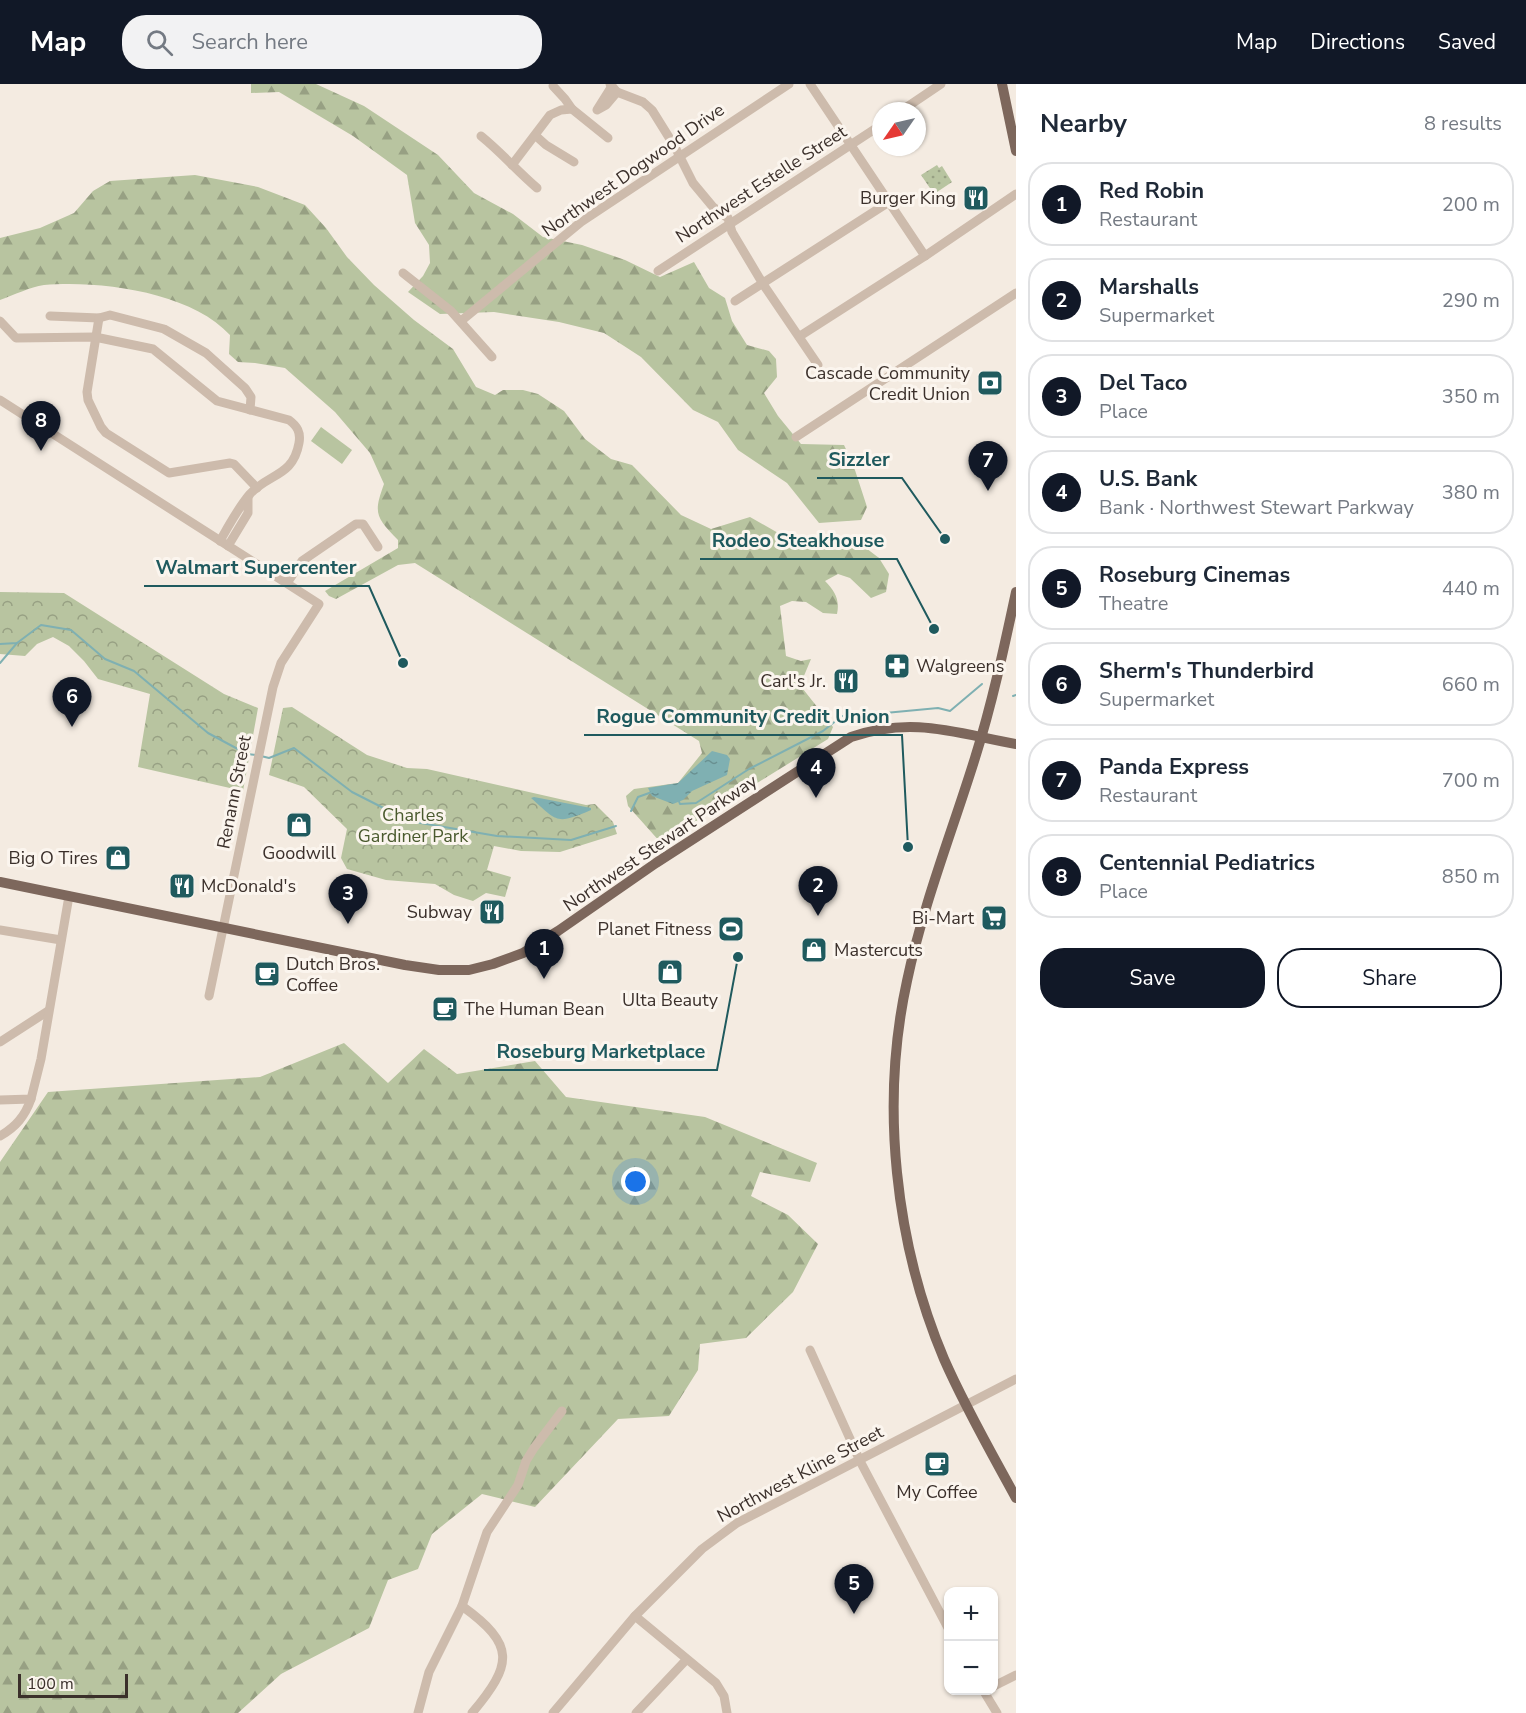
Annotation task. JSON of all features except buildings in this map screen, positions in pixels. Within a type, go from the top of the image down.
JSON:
[{"type":"main road","points":[[1002,84],[1016,150]]},
{"type":"main road","points":[[1016,592],[981,736],[926,905],[906,982],[897,1049],[894,1119],[898,1187],[911,1258],[935,1336],[965,1405],[1016,1498]]},
{"type":"main road","name":"Northwest Stewart Parkway","points":[[0,882],[428,969],[453,971],[481,968],[540,943],[656,863],[851,737],[880,729],[908,726],[931,727],[1016,744]]},
{"type":"street","name":"Northwest Dogwood Drive","points":[[460,321],[581,222],[789,84]]},
{"type":"street","points":[[810,84],[924,256]]},
{"type":"street","points":[[914,102],[941,84]]},
{"type":"street","points":[[553,86],[572,109],[608,138]]},
{"type":"street","points":[[584,119],[597,110],[598,105],[613,87],[648,106],[680,155],[699,192],[713,207],[728,218],[732,232],[763,284],[818,365]]},
{"type":"street","points":[[512,165],[550,115],[561,110],[572,109]]},
{"type":"street","name":"Northwest Estelle Street","points":[[658,271],[872,131]]},
{"type":"street","points":[[481,136],[507,157],[512,165],[537,188]]},
{"type":"street","points":[[536,136],[574,162]]},
{"type":"street","points":[[800,336],[1016,194]]},
{"type":"street","points":[[735,301],[889,202]]},
{"type":"street","points":[[403,273],[460,321],[492,357]]},
{"type":"street","points":[[796,437],[1016,293]]},
{"type":"street","points":[[50,316],[99,318],[110,315],[164,329],[206,353],[245,387],[251,397],[250,410]]},
{"type":"street","points":[[2,317],[16,338],[95,337],[153,349],[213,399],[289,420],[298,427],[299,446],[290,467],[257,488],[248,497],[248,513],[224,543]]},
{"type":"street","points":[[99,318],[87,396],[106,433],[169,473],[230,463],[234,464],[257,488]]},
{"type":"street","points":[[0,400],[286,584],[302,561],[356,524],[363,524],[378,547]]},
{"type":"street","name":"Renann Street","points":[[209,996],[273,687],[281,663],[319,604],[286,584]]},
{"type":"street","points":[[0,1136],[13,1128],[22,1118],[31,1099],[41,1059],[69,896]]},
{"type":"street","points":[[0,930],[61,940]]},
{"type":"street","points":[[0,1042],[48,1011]]},
{"type":"street","points":[[0,1100],[31,1099]]},
{"type":"street","points":[[810,1350],[860,1461],[944,1620]]},
{"type":"street","name":"Northwest Kline Street","points":[[553,1713],[635,1616],[720,1534],[737,1523],[1016,1379]]},
{"type":"street","points":[[418,1713],[431,1666],[462,1606],[481,1548],[494,1519],[518,1485],[526,1461],[562,1411]]},
{"type":"street","points":[[462,1606],[491,1632],[502,1651],[504,1660],[500,1675],[472,1713]]},
{"type":"street","points":[[635,1616],[720,1689],[726,1702],[727,1713]]},
{"type":"street","points":[[636,1713],[686,1660]]},
{"type":"street","points":[[998,1684],[1016,1675]]},
{"type":"street","points":[[986,1695],[997,1713]]},
{"type":"green space","points":[[251,84],[316,84],[364,106],[438,155],[474,193],[513,214],[543,237],[582,245],[625,260],[660,277],[694,262],[709,288],[725,298],[732,321],[747,345],[769,351],[776,359],[777,377],[764,393],[778,416],[801,444],[844,445],[853,464],[867,507],[861,520],[819,523],[787,483],[738,450],[718,422],[693,410],[641,357],[604,333],[559,322],[494,312],[440,314],[408,292],[423,276],[430,263],[429,245],[415,223],[407,175],[353,136],[279,92],[251,93]]},
{"type":"green space","points":[[937,165],[939,168],[942,166],[952,182],[934,194],[921,175]]},
{"type":"green space","points":[[195,175],[258,187],[305,205],[326,228],[347,257],[374,285],[414,320],[453,349],[476,387],[495,395],[503,390],[523,390],[538,394],[564,411],[585,439],[611,459],[632,465],[681,515],[711,529],[750,517],[794,542],[832,547],[862,545],[879,558],[889,574],[886,592],[871,598],[850,578],[838,574],[825,581],[836,596],[837,614],[823,613],[806,602],[792,601],[780,606],[786,656],[801,661],[811,659],[801,683],[803,689],[833,727],[828,739],[661,843],[628,806],[626,796],[634,789],[678,783],[702,753],[699,741],[415,563],[398,565],[336,599],[325,591],[398,548],[398,540],[385,526],[379,515],[378,502],[384,484],[370,453],[335,412],[285,368],[238,362],[229,354],[230,335],[213,320],[192,308],[143,292],[91,285],[44,285],[0,300],[0,238],[40,228],[74,213],[93,191],[110,181]]},
{"type":"green space","points":[[321,427],[352,450],[342,464],[311,441]]},
{"type":"green space","points":[[0,592],[64,593],[224,694],[258,708],[243,791],[138,767],[150,694],[98,679],[69,646],[53,637],[37,644],[25,656],[0,654]]},
{"type":"green space","name":"Charles Gardiner Park","points":[[292,707],[367,755],[407,768],[427,769],[586,805],[595,804],[613,822],[617,834],[560,852],[521,851],[494,846],[487,870],[511,877],[505,897],[486,893],[473,901],[454,895],[435,884],[386,880],[347,869],[341,858],[347,829],[304,787],[269,775],[283,708]]},
{"type":"green space","points":[[344,1043],[388,1083],[424,1049],[457,1074],[535,1061],[566,1097],[705,1117],[817,1163],[810,1182],[760,1172],[751,1196],[788,1215],[818,1244],[793,1292],[746,1338],[700,1344],[698,1370],[669,1416],[618,1419],[535,1507],[482,1494],[432,1534],[418,1569],[388,1580],[369,1628],[281,1674],[238,1713],[0,1713],[0,1162],[48,1092],[260,1077]]},
{"type":"water","points":[[712,751],[727,755],[730,759],[727,775],[692,791],[683,800],[673,804],[652,796],[648,788],[678,783]]},
{"type":"water","points":[[531,798],[591,808],[591,810],[571,818],[558,819]]},
{"type":"waterway","points":[[0,644],[17,643],[41,625],[71,630],[105,659],[134,671],[208,733],[247,754],[256,755]]},
{"type":"waterway","points":[[0,663],[17,643]]},
{"type":"waterway","points":[[885,713],[938,708],[950,711],[982,684]]},
{"type":"waterway","points":[[678,799],[680,804],[696,803],[749,769],[823,731],[842,716],[865,715]]},
{"type":"waterway","points":[[261,756],[269,758],[294,748],[352,792],[409,821],[497,836],[571,840],[616,826]]},
{"type":"waterway","points":[[631,811],[638,797],[652,792]]},
{"type":"place","name":"Burger King","points":[[976,198]]},
{"type":"place","name":"Cascade Community Credit Union","points":[[990,383]]},
{"type":"place","name":"Centennial Pediatrics","points":[[41,451]]},
{"type":"place","name":"Panda Express","points":[[988,491]]},
{"type":"place","name":"Sizzler","points":[[945,539]]},
{"type":"place","name":"Rodeo Steakhouse","points":[[934,629]]},
{"type":"place","name":"Walmart Supercenter","points":[[403,663]]},
{"type":"place","name":"Walgreens","points":[[897,666]]},
{"type":"place","name":"Carl's Jr.","points":[[846,681]]},
{"type":"place","name":"Sherm's Thunderbird","points":[[72,727]]},
{"type":"place","name":"U.S. Bank","points":[[816,798]]},
{"type":"place","name":"Goodwill","points":[[299,825]]},
{"type":"place","name":"Rogue Community Credit Union","points":[[908,847]]},
{"type":"place","name":"Big O Tires","points":[[118,858]]},
{"type":"place","name":"McDonald's","points":[[182,886]]},
{"type":"place","name":"Subway","points":[[492,912]]},
{"type":"place","name":"Marshalls","points":[[818,916]]},
{"type":"place","name":"Bi-Mart","points":[[994,918]]},
{"type":"place","name":"Del Taco","points":[[348,924]]},
{"type":"place","name":"Planet Fitness","points":[[731,929]]},
{"type":"place","name":"Mastercuts","points":[[814,950]]},
{"type":"place","name":"Roseburg Marketplace","points":[[738,957]]},
{"type":"place","name":"Ulta Beauty","points":[[670,972]]},
{"type":"place","name":"Dutch Bros. Coffee","points":[[267,974]]},
{"type":"place","name":"Red Robin","points":[[544,979]]},
{"type":"place","name":"The Human Bean","points":[[445,1009]]},
{"type":"place","name":"My Coffee","points":[[937,1464]]},
{"type":"place","name":"Roseburg Cinemas","points":[[854,1614]]}]
